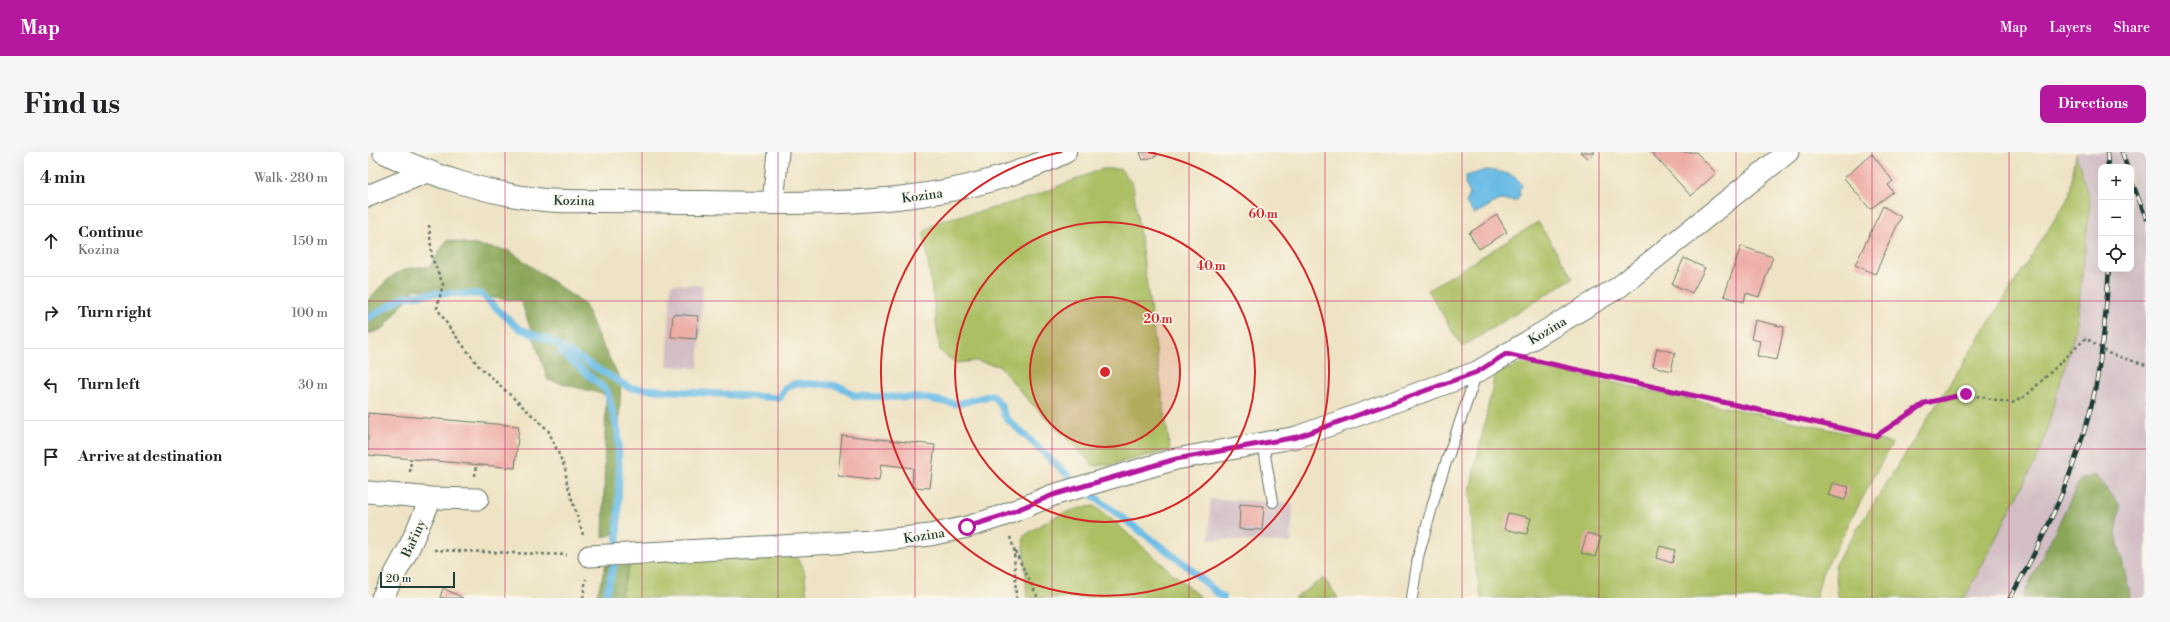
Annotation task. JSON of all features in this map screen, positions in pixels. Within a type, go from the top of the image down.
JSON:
[{"type":"main road","name":"Kozina","points":[[384,152],[430,171],[474,186],[545,200],[773,203],[879,200],[954,190],[1019,173],[1065,152]]},
{"type":"street","points":[[773,203],[778,152]]},
{"type":"street","name":"Kozina","points":[[589,556],[874,541],[930,535],[967,527],[1002,516],[1053,495],[1176,459],[1297,437],[1477,372],[1619,287],[1788,152]]},
{"type":"street","points":[[368,196],[430,171]]},
{"type":"street","points":[[368,492],[431,498],[478,499]]},
{"type":"street","name":"Bařiny","points":[[382,598],[408,550],[431,498]]},
{"type":"lane","points":[[1412,598],[1418,557],[1438,486],[1477,372]]},
{"type":"lane","points":[[1264,443],[1273,502]]},
{"type":"path","points":[[408,550],[589,556],[567,482],[566,468],[548,430],[478,365],[449,328],[437,308],[443,284],[432,258],[429,225]]},
{"type":"path","points":[[1506,354],[1876,436],[1925,403],[1966,394],[2012,403],[2027,395],[2086,338],[2110,354],[2146,365]]},
{"type":"path","points":[[410,472],[411,459]]},
{"type":"path","points":[[475,479],[476,464]]},
{"type":"path","points":[[1002,516],[1014,549],[1038,598]]},
{"type":"path","points":[[1014,549],[1016,598]]},
{"type":"shaded area","points":[[2076,152],[2146,152],[2146,598],[1965,598],[2041,450],[2077,324],[2090,202]]},
{"type":"shaded area","points":[[671,284],[703,285],[698,368],[667,366]]},
{"type":"shaded area","points":[[1210,499],[1293,503],[1291,543],[1209,539]]},
{"type":"green space","points":[[2076,154],[2090,202],[2077,324],[2041,450],[1965,598],[1838,598],[1835,564],[2069,197]]},
{"type":"green space","points":[[1102,169],[1121,169],[1133,185],[1170,450],[1109,465],[1094,466],[1025,397],[1000,366],[976,361],[956,363],[940,351],[924,232],[934,224],[946,219],[983,211],[1031,197]]},
{"type":"green space","points":[[1538,222],[1573,278],[1462,347],[1428,290]]},
{"type":"green space","points":[[447,240],[510,251],[585,305],[600,341],[621,380],[614,534],[603,537],[606,395],[548,380],[521,301],[415,289],[383,329],[368,334],[368,300],[382,285],[401,271],[418,267],[429,267]]},
{"type":"green space","points":[[1523,363],[1892,443],[1822,574],[1816,598],[1481,598],[1474,558],[1470,491],[1495,374]]},
{"type":"green space","points":[[2095,475],[2120,506],[2116,535],[2131,598],[2022,598],[2080,480]]},
{"type":"green space","points":[[1094,506],[1111,519],[1201,598],[1027,598],[1023,537],[1039,526],[1065,513]]},
{"type":"green space","points":[[792,553],[797,557],[803,567],[807,598],[620,598],[629,566],[642,561]]},
{"type":"green space","points":[[606,564],[629,566],[620,598],[596,598]]},
{"type":"green space","points":[[1324,578],[1338,598],[1294,598]]},
{"type":"water","points":[[1486,170],[1502,172],[1516,178],[1522,186],[1519,190],[1520,195],[1516,201],[1500,200],[1474,214],[1466,203],[1470,194],[1465,183],[1466,176]]},
{"type":"building","points":[[1140,152],[1156,152],[1157,156],[1143,160]]},
{"type":"building","points":[[1580,152],[1595,152],[1589,159]]},
{"type":"building","points":[[1651,152],[1696,152],[1716,173],[1691,196]]},
{"type":"building","points":[[1872,154],[1893,181],[1888,185],[1893,192],[1870,209],[1844,178]]},
{"type":"building","points":[[1883,206],[1901,217],[1875,274],[1855,265]]},
{"type":"building","points":[[1497,215],[1507,232],[1479,249],[1469,233]]},
{"type":"building","points":[[1741,246],[1773,257],[1759,297],[1746,293],[1744,302],[1724,296]]},
{"type":"building","points":[[1684,258],[1705,268],[1692,293],[1672,284]]},
{"type":"building","points":[[673,314],[698,316],[696,339],[671,337]]},
{"type":"building","points":[[1755,320],[1784,327],[1777,360],[1757,356],[1760,341],[1751,339]]},
{"type":"building","points":[[1657,348],[1675,353],[1671,371],[1653,366]]},
{"type":"building","points":[[368,413],[519,426],[515,468],[368,455]]},
{"type":"building","points":[[842,435],[935,445],[930,488],[912,487],[913,468],[881,464],[879,481],[838,476]]},
{"type":"building","points":[[1832,483],[1849,487],[1845,500],[1828,495]]},
{"type":"building","points":[[1240,504],[1264,506],[1262,530],[1239,529]]},
{"type":"building","points":[[1508,513],[1531,518],[1527,534],[1504,529]]},
{"type":"building","points":[[1587,533],[1601,537],[1595,557],[1581,553]]},
{"type":"building","points":[[1660,546],[1675,550],[1672,563],[1656,558]]},
{"type":"building","points":[[443,588],[463,598],[440,598]]},
{"type":"waterway","points":[[368,318],[404,297],[435,293],[481,294],[518,328],[547,340]]},
{"type":"waterway","points":[[544,337],[630,388],[780,398],[785,388],[796,383],[833,385],[843,388],[855,396],[923,398],[957,404],[992,395],[1001,405],[1005,417],[1072,479]]},
{"type":"waterway","points":[[561,352],[607,391],[618,432],[619,473],[617,549]]},
{"type":"waterway","points":[[1088,492],[1182,562],[1223,598]]},
{"type":"waterway","points":[[605,598],[615,561]]},
{"type":"railway","points":[[2107,152],[2108,164]]},
{"type":"railway","points":[[2122,152],[2126,164]]},
{"type":"railway","points":[[2134,187],[2146,218]]},
{"type":"railway","points":[[2010,598],[2024,574],[2049,523],[2071,471],[2080,444],[2098,375],[2104,330],[2109,272]]},
{"type":"route","points":[[967,527],[1002,516],[1053,495],[1176,459],[1297,437],[1477,372],[1506,354],[1876,436],[1925,403],[1966,394]]}]
